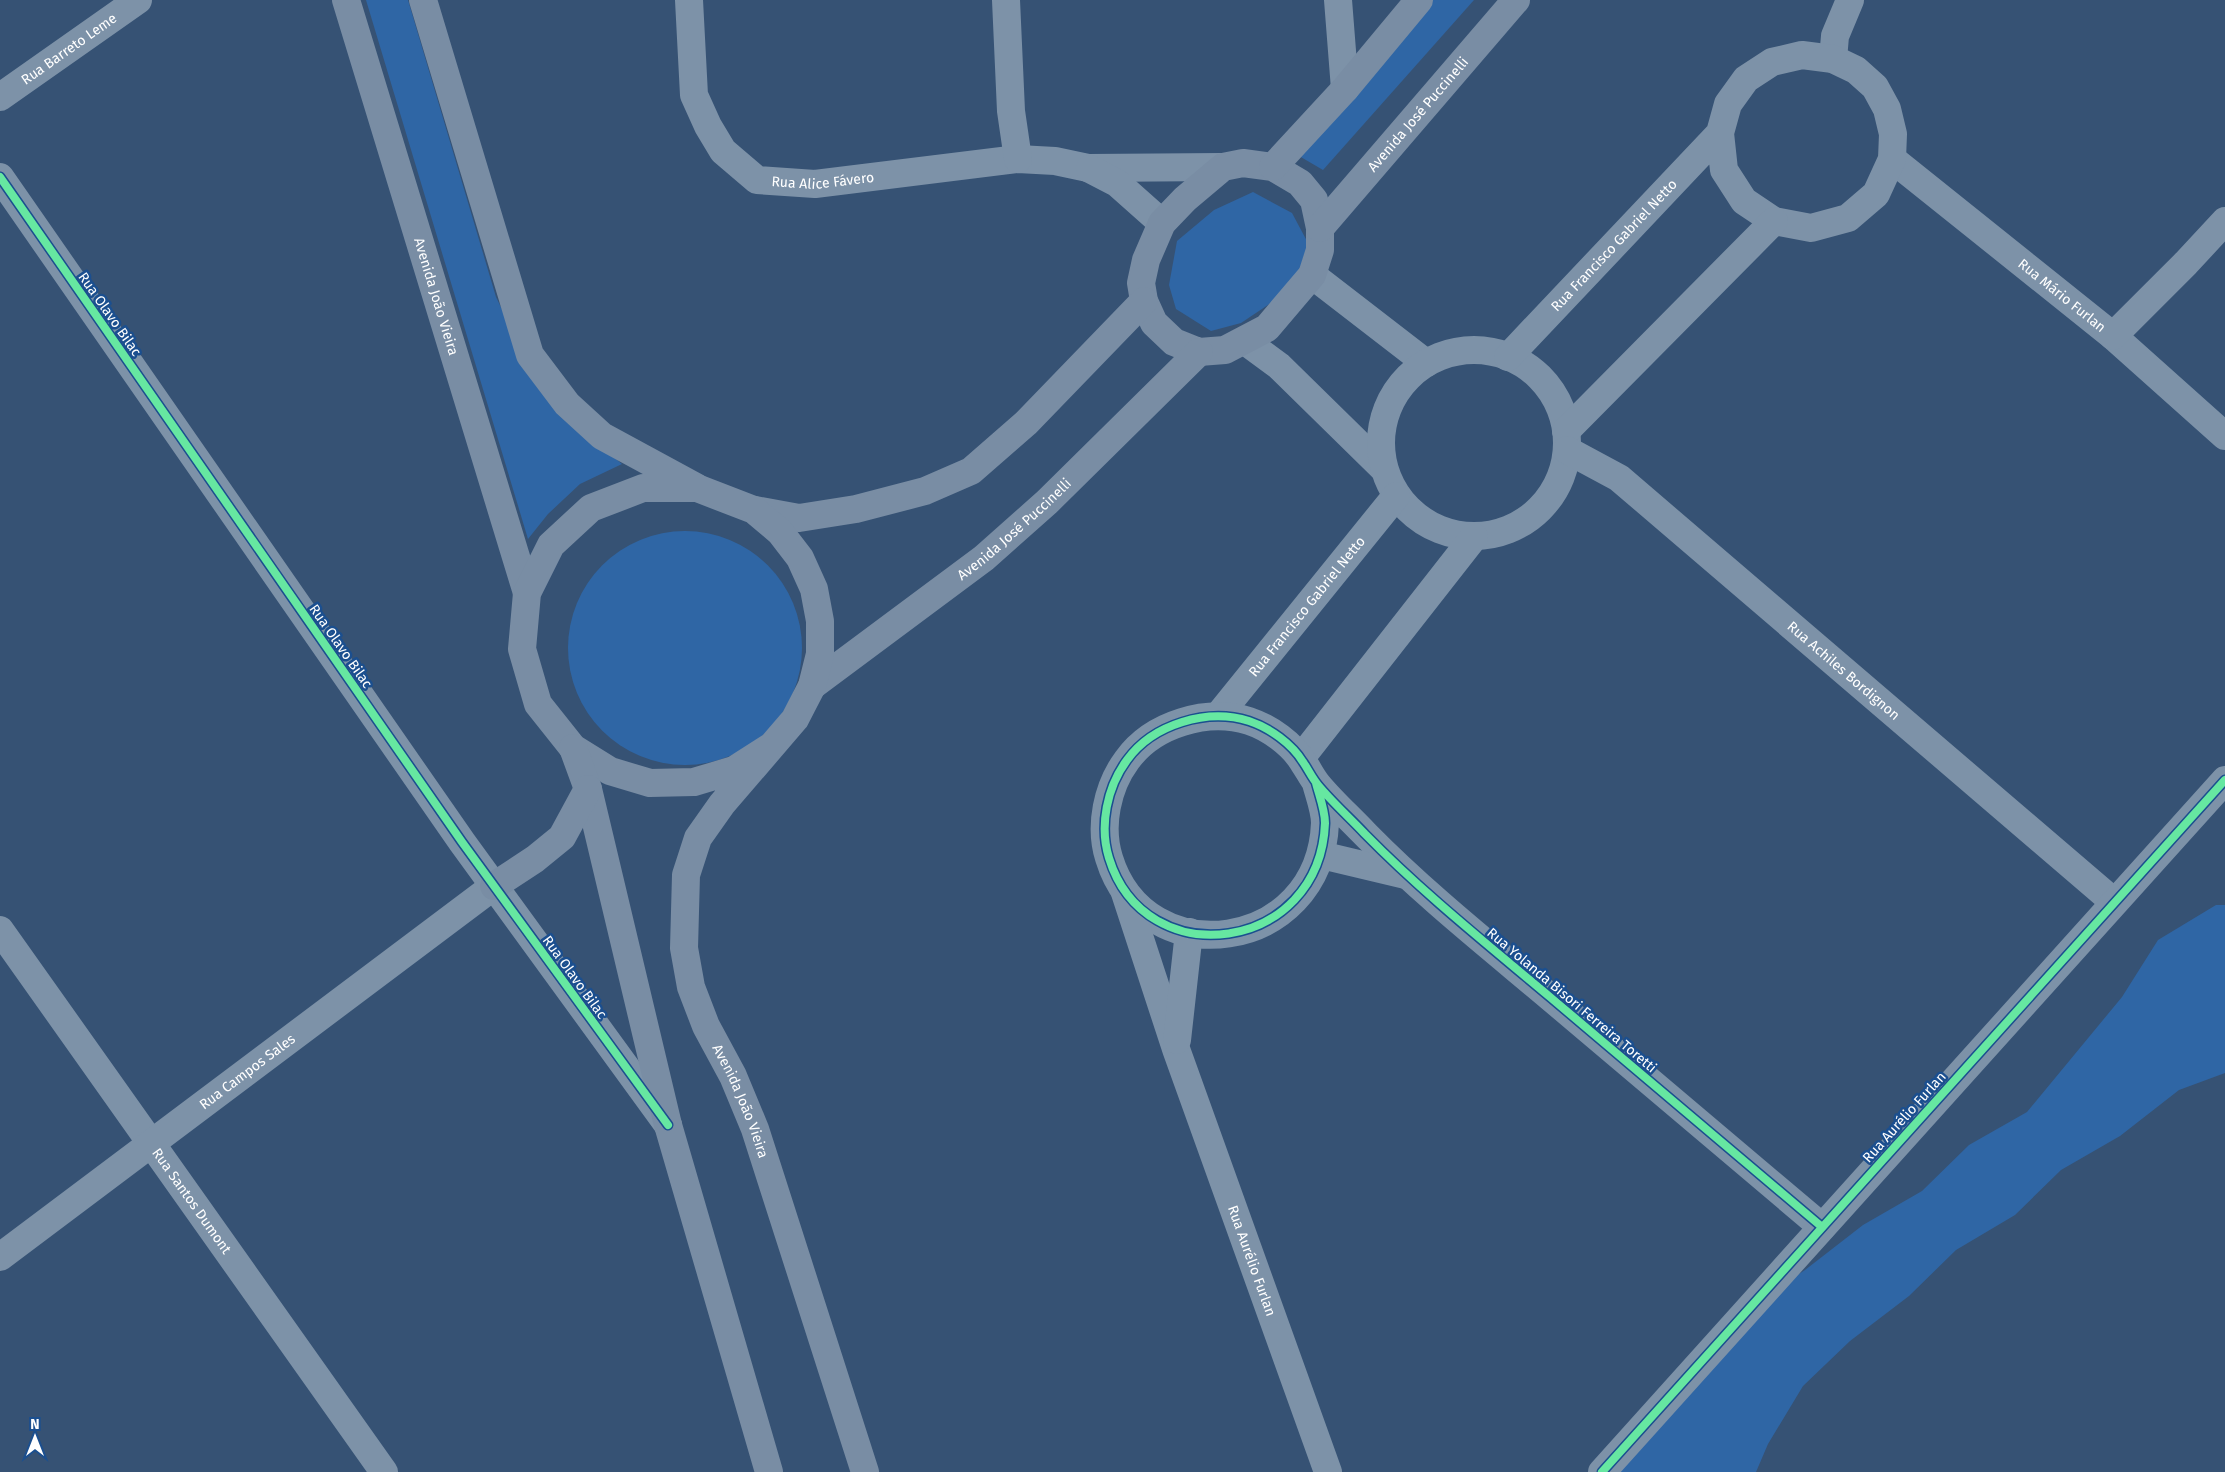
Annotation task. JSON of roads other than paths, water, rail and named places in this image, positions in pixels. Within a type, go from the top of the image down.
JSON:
[{"type":"main road","name":"Avenida João Vieira","points":[[346,0],[527,593]]},
{"type":"main road","points":[[423,0],[530,355],[567,404],[602,436],[697,488],[754,510],[799,518],[856,509],[925,491],[971,471],[1026,423],[1144,301]]},
{"type":"main road","points":[[1273,167],[1345,89],[1420,0]]},
{"type":"main road","name":"Avenida José Puccinelli","points":[[1320,228],[1516,0]]},
{"type":"main road","points":[[1243,163],[1273,167],[1300,183],[1314,200],[1320,228],[1320,250],[1312,275],[1267,328],[1225,350],[1199,352],[1174,342],[1154,323],[1144,301],[1141,283],[1146,260],[1162,223],[1185,199],[1223,167],[1243,163]]},
{"type":"main road","name":"Avenida José Puccinelli","points":[[812,686],[984,558],[1081,469],[1199,352]]},
{"type":"main road","points":[[697,488],[642,488],[592,508],[551,544],[527,593],[522,649],[538,704],[573,748],[588,789],[668,1125],[770,1472]]},
{"type":"main road","points":[[573,748],[610,770],[650,783],[694,782],[734,770],[770,746],[795,719],[812,686],[820,654],[820,629],[814,588],[795,552],[780,532],[754,510]]},
{"type":"main road","name":"Avenida João Vieira","points":[[770,746],[722,804],[698,838],[686,875],[684,948],[691,987],[706,1026],[733,1076],[755,1129],[865,1472]]},
{"type":"main road","points":[[494,886],[535,859],[562,836],[588,789]]},
{"type":"street","name":"Rua Barreto Leme","points":[[0,98],[138,0]]},
{"type":"street","name":"Rua Alice Fávero","points":[[689,0],[694,95],[708,126],[723,151],[757,180],[815,184],[1018,158],[1055,161],[1088,168],[1223,167]]},
{"type":"street","points":[[1006,0],[1011,111],[1018,158]]},
{"type":"street","points":[[1338,0],[1345,89]]},
{"type":"street","points":[[1832,59],[1835,36],[1850,0]]},
{"type":"street","points":[[1802,55],[1832,59],[1856,70],[1875,87],[1887,109],[1893,134],[1892,159],[1876,194],[1848,218],[1811,228],[1774,221],[1744,201],[1724,170],[1720,133],[1728,104],[1746,79],[1772,62],[1802,55]]},
{"type":"street","name":"Rua Francisco Gabriel Netto","points":[[1508,357],[1720,133]]},
{"type":"street","name":"Rua Mário Furlan","points":[[1892,159],[2113,336],[2225,436]]},
{"type":"street","name":"Rua Alice Fávero","points":[[1088,168],[1117,183],[1162,223]]},
{"type":"street","name":"Rua Olavo Bilac","points":[[0,177],[494,886],[668,1125]]},
{"type":"street","points":[[1567,440],[1774,221]]},
{"type":"street","points":[[2113,336],[2186,264],[2225,221]]},
{"type":"street","points":[[1312,275],[1426,362]]},
{"type":"street","points":[[1245,340],[1279,366],[1382,467],[1396,496],[1430,526],[1474,537],[1508,530],[1538,512],[1559,484],[1567,440],[1560,407],[1547,385],[1529,368],[1508,357],[1480,350],[1452,352],[1426,362],[1396,390],[1381,427],[1382,467]]},
{"type":"street","name":"Rua Achiles Bordignon","points":[[1567,440],[1619,478],[2114,902]]},
{"type":"street","name":"Rua Francisco Gabriel Netto","points":[[1218,716],[1396,496]]},
{"type":"street","points":[[1301,758],[1474,537]]},
{"type":"street","points":[[1218,716],[1249,721],[1278,736],[1301,758],[1316,783],[1325,819],[1321,855],[1307,886],[1284,910],[1255,928],[1223,935],[1189,932],[1164,923],[1142,908],[1124,888],[1109,857],[1104,823],[1110,789],[1127,759],[1152,735],[1184,721],[1218,716]]},
{"type":"street","name":"Rua Aurélio Furlan","points":[[1602,1472],[2225,780]]},
{"type":"street","name":"Rua Yolanda Bisori Ferreira Toretti","points":[[1316,783],[1406,875],[1822,1227]]},
{"type":"street","name":"Rua Yolanda Bisori Ferreira Toretti","points":[[1321,855],[1406,875]]},
{"type":"street","name":"Rua Campos Sales","points":[[0,1257],[494,886]]},
{"type":"street","name":"Rua Aurélio Furlan","points":[[1124,888],[1176,1049],[1328,1472]]},
{"type":"street","name":"Rua Santos Dumont","points":[[0,930],[384,1472]]},
{"type":"street","name":"Rua Aurélio Furlan","points":[[1176,1049],[1189,932]]}]
